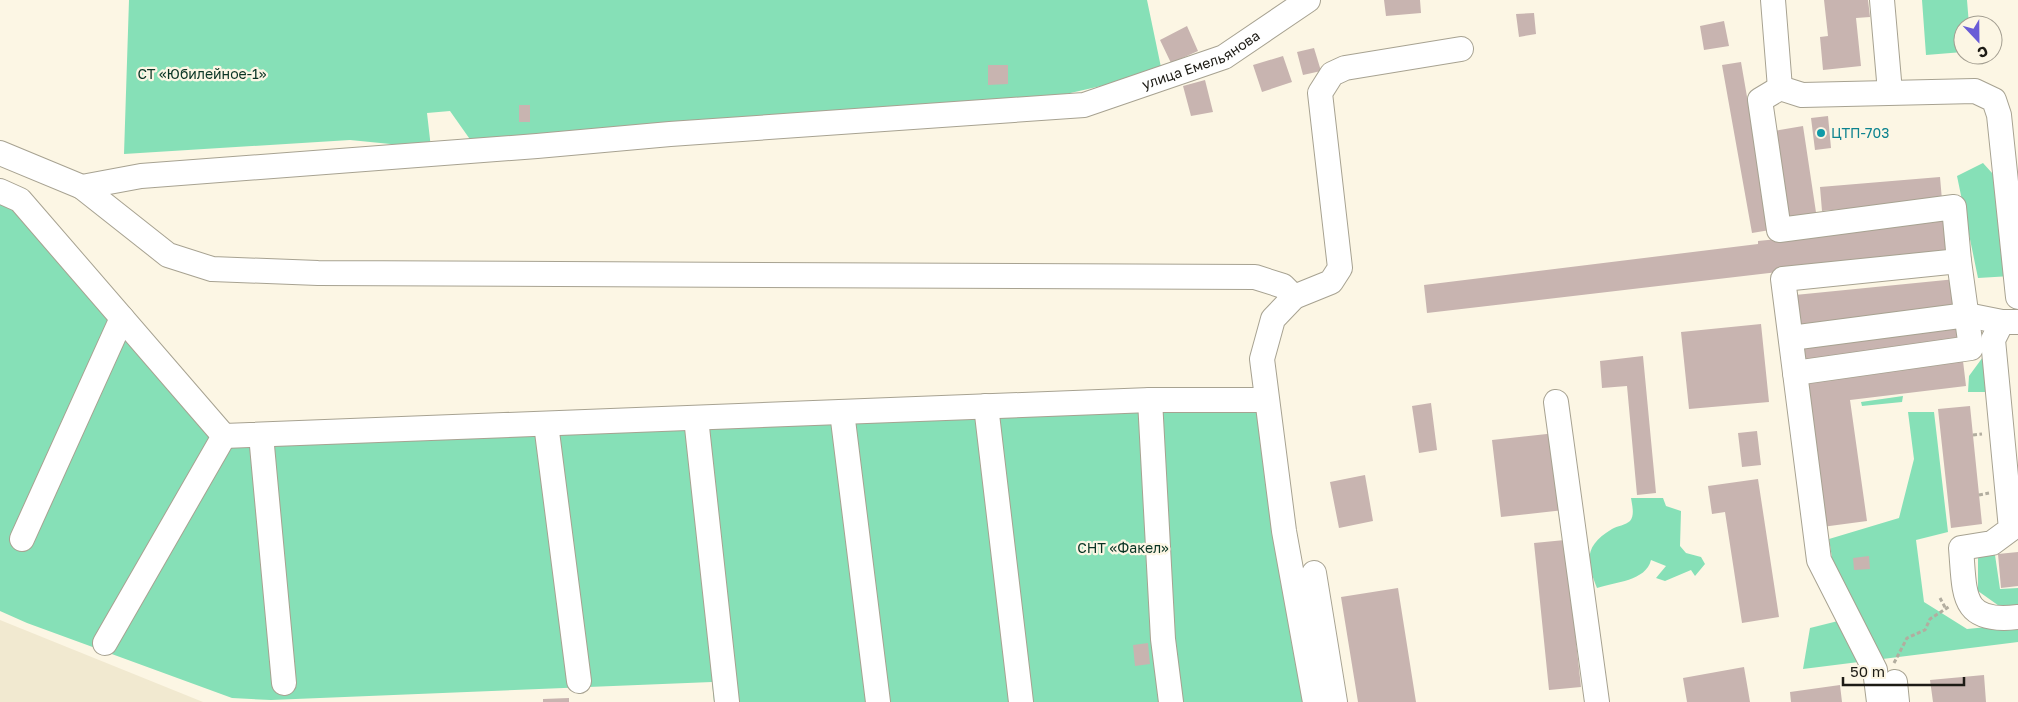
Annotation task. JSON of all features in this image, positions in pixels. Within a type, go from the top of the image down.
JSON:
[{"type":"street","name":"улица Емельянова","points":[[82,187],[142,176],[670,134],[1084,105],[1224,57],[1308,0]]},
{"type":"street","points":[[1773,0],[1780,88]]},
{"type":"street","points":[[1882,0],[1890,92]]},
{"type":"street","points":[[1315,702],[1284,531],[1262,359],[1273,319],[1294,297],[1331,282],[1340,268],[1320,93],[1332,74],[1344,68],[1461,49]]},
{"type":"street","points":[[1971,348],[1954,207],[1779,230],[1760,100],[1780,88],[1802,95],[1975,91],[1994,100],[1999,116],[2018,298]]},
{"type":"street","points":[[0,153],[82,187],[168,255],[212,269],[318,273],[1255,277],[1283,286],[1294,297]]},
{"type":"street","points":[[0,191],[20,200],[224,436]]},
{"type":"street","points":[[1879,702],[1889,685],[1819,560],[1783,279],[1959,261]]},
{"type":"street","points":[[1791,338],[1967,315],[2004,328]]},
{"type":"street","points":[[22,539],[122,318]]},
{"type":"street","points":[[1795,373],[1971,348],[2004,328]]},
{"type":"street","points":[[2004,328],[2015,529],[1992,543],[1961,548],[1956,603],[1982,616],[1996,619],[2018,617]]},
{"type":"street","points":[[224,436],[1150,400],[1266,400]]},
{"type":"street","points":[[1150,400],[1163,639],[1171,702]]},
{"type":"street","points":[[1556,402],[1597,702]]},
{"type":"street","points":[[986,406],[1021,702]]},
{"type":"street","points":[[842,412],[878,702]]},
{"type":"street","points":[[696,418],[727,702]]},
{"type":"street","points":[[546,424],[579,681]]},
{"type":"street","points":[[261,435],[284,683]]},
{"type":"street","points":[[105,642],[224,436]]},
{"type":"street","points":[[1314,573],[1335,702]]},
{"type":"path","points":[[1940,598],[1956,603]]},
{"type":"path","points":[[1889,685],[1892,668],[1907,638],[1924,630],[1930,620],[1956,603]]},
{"type":"shaded area","points":[[0,620],[203,702],[0,702]]},
{"type":"green space","name":"СТ «Юбилейное-1»","points":[[129,0],[1147,0],[1162,72],[1053,97],[474,145],[450,111],[427,113],[431,148],[350,140],[124,154]]},
{"type":"green space","points":[[1922,0],[1967,0],[1968,15],[1953,15],[1953,53],[1926,55]]},
{"type":"green space","points":[[1983,163],[2002,184],[2011,276],[1978,278],[1957,176]]},
{"type":"green space","name":"СНТ «Факел»","points":[[0,191],[228,429],[1257,390],[1306,702],[714,702],[712,682],[271,700],[232,698],[27,623],[0,611]]},
{"type":"green space","points":[[1991,346],[1990,417],[1986,392],[1968,392],[1969,376]]},
{"type":"green space","points":[[1903,396],[1902,402],[1862,406],[1861,402]]},
{"type":"green space","points":[[1908,412],[1934,412],[1948,532],[1916,540],[1924,602],[1967,629],[2018,624],[2018,642],[1803,669],[1810,628],[1842,620],[1829,539],[1899,518],[1914,459]]},
{"type":"green space","points":[[1631,498],[1663,498],[1666,506],[1681,511],[1680,546],[1686,553],[1701,557],[1705,564],[1695,576],[1691,570],[1665,581],[1656,578],[1666,566],[1651,560],[1648,567],[1636,577],[1597,588],[1590,562],[1592,548],[1603,535],[1632,519]]},
{"type":"green space","points":[[1998,547],[1995,555],[2000,589],[2018,588],[2018,606],[2002,608],[1978,591],[1978,556]]},
{"type":"building","points":[[1384,0],[1420,0],[1421,13],[1386,16]]},
{"type":"building","points":[[1824,0],[1868,0],[1870,17],[1856,18],[1861,66],[1823,70],[1820,37],[1828,36]]},
{"type":"building","points":[[1534,13],[1536,34],[1519,37],[1516,14]]},
{"type":"building","points":[[1724,21],[1729,46],[1704,50],[1700,26]]},
{"type":"building","points":[[1187,26],[1198,51],[1171,63],[1160,40]]},
{"type":"building","points":[[1314,48],[1321,71],[1303,75],[1297,52]]},
{"type":"building","points":[[1283,56],[1292,82],[1262,92],[1253,65]]},
{"type":"building","points":[[1741,62],[1770,230],[1752,233],[1722,65]]},
{"type":"building","points":[[988,65],[1008,65],[1008,84],[988,85]]},
{"type":"building","points":[[1205,80],[1213,112],[1191,116],[1183,86]]},
{"type":"building","points":[[519,105],[530,105],[530,122],[519,122]]},
{"type":"building","name":"ЦТП-703","points":[[1828,116],[1831,148],[1815,150],[1811,118]]},
{"type":"building","points":[[1803,126],[1817,219],[1788,223],[1774,131]]},
{"type":"building","points":[[1940,177],[1942,200],[1822,211],[1820,187]]},
{"type":"building","points":[[1946,221],[1949,252],[1427,313],[1424,285],[1758,244],[1758,241]]},
{"type":"building","points":[[1956,279],[1959,310],[1798,326],[1795,295]]},
{"type":"building","points":[[1761,324],[1769,402],[1689,409],[1681,332]]},
{"type":"building","points":[[1959,327],[1961,343],[1804,364],[1801,348]]},
{"type":"building","points":[[1643,356],[1656,493],[1637,495],[1627,386],[1602,388],[1600,361]]},
{"type":"building","points":[[1963,361],[1966,386],[1850,400],[1867,521],[1822,527],[1803,380]]},
{"type":"building","points":[[1431,403],[1437,450],[1419,453],[1412,406]]},
{"type":"building","points":[[1970,406],[1982,524],[1951,528],[1938,409]]},
{"type":"building","points":[[1757,431],[1761,465],[1742,467],[1738,433]]},
{"type":"building","points":[[1556,433],[1564,510],[1501,517],[1492,440]]},
{"type":"building","points":[[1365,475],[1373,521],[1339,528],[1330,482]]},
{"type":"building","points":[[1758,479],[1779,617],[1742,623],[1725,512],[1712,514],[1708,486]]},
{"type":"building","points":[[1565,540],[1581,687],[1549,690],[1534,543]]},
{"type":"building","points":[[2018,552],[2018,586],[2001,588],[1998,554]]},
{"type":"building","points":[[1869,556],[1870,569],[1854,570],[1853,558]]},
{"type":"building","points":[[1398,588],[1416,702],[1358,702],[1341,597]]},
{"type":"building","points":[[1148,643],[1150,664],[1135,666],[1133,645]]},
{"type":"building","points":[[1744,667],[1750,702],[1687,702],[1683,678]]},
{"type":"building","points":[[1984,675],[1986,702],[1933,702],[1930,680]]},
{"type":"building","points":[[1840,685],[1842,702],[1791,702],[1790,692]]},
{"type":"building","points":[[569,698],[569,702],[543,702],[543,699]]},
{"type":"place","name":"ЦТП-703","points":[[1821,133]]}]
